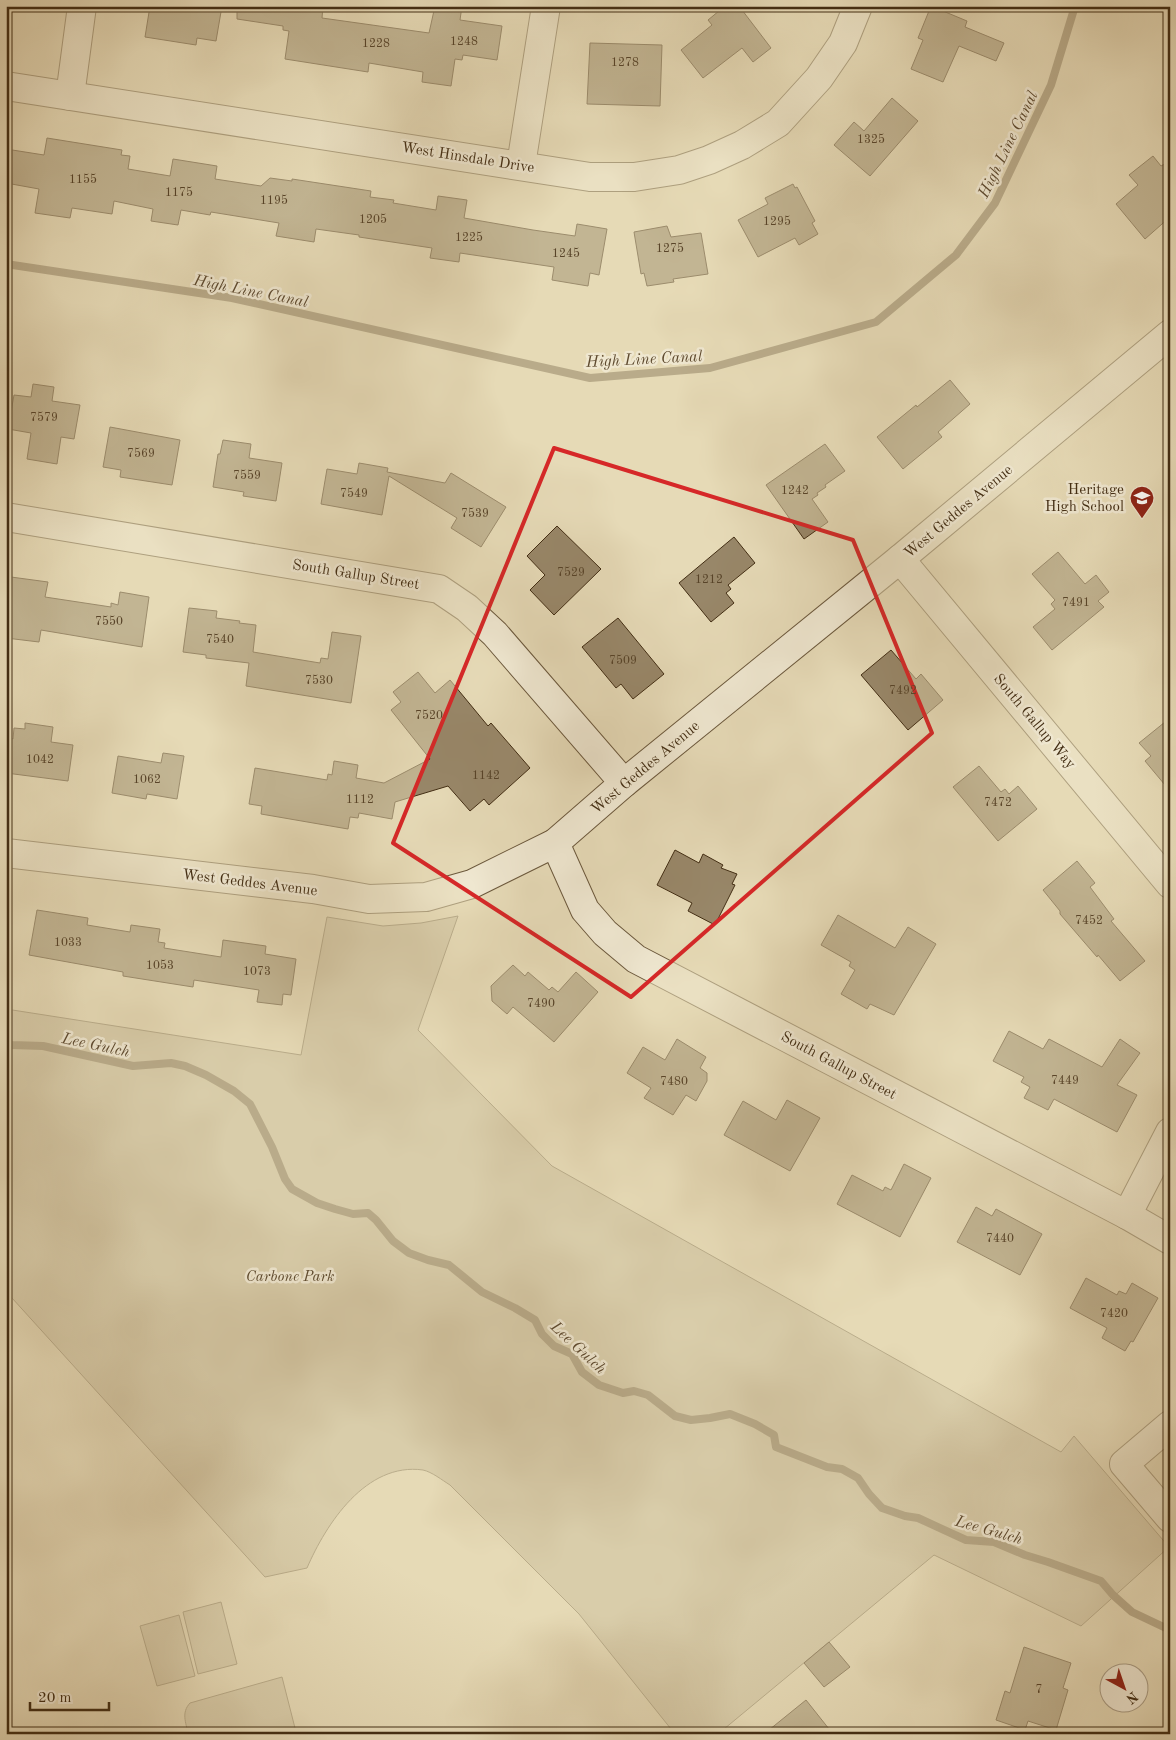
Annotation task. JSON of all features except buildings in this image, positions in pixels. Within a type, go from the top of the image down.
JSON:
[{"type":"street","points":[[70,96],[82,6]]},
{"type":"street","points":[[521,165],[546,6]]},
{"type":"street","name":"West Hinsdale Drive","points":[[6,86],[590,177],[634,177],[678,170],[709,160],[742,145],[778,123],[819,78],[843,43],[858,6]]},
{"type":"street","name":"West Geddes Avenue","points":[[6,853],[313,889],[370,899],[426,897],[472,884],[554,843],[1170,334]]},
{"type":"street","name":"South Gallup Street","points":[[6,517],[439,589],[467,608],[495,634],[624,784]]},
{"type":"street","name":"South Gallup Way","points":[[900,559],[1170,884]]},
{"type":"street","name":"South Gallup Street","points":[[554,843],[585,910],[605,933],[636,959],[1127,1215],[1170,1240]]},
{"type":"street","points":[[1127,1215],[1170,1132]]},
{"type":"street","points":[[1170,1425],[1124,1464],[1170,1518]]},
{"type":"highlighted area","points":[[554,448],[853,540],[932,733],[631,997],[393,843]]},
{"type":"green space","name":"Carbone Park","points":[[458,916],[418,1030],[552,1166],[1061,1452],[1074,1436],[1169,1547],[1081,1626],[934,1555],[718,1734],[675,1734],[579,1614],[450,1485],[426,1471],[402,1470],[384,1476],[366,1486],[337,1516],[325,1533],[307,1568],[265,1577],[12,1298],[6,1302],[6,1009],[301,1055],[327,917],[383,926],[421,923]]},
{"type":"green space","points":[[221,1602],[237,1664],[198,1674],[183,1612]]},
{"type":"green space","points":[[179,1615],[195,1676],[157,1686],[140,1626]]},
{"type":"green space","points":[[282,1677],[296,1732],[290,1734],[188,1734],[185,1714],[190,1703]]},
{"type":"waterway","name":"High Line Canal","points":[[6,264],[232,298],[590,378],[710,368],[876,322],[956,255],[995,203],[1051,85],[1075,6]]},
{"type":"waterway","name":"Lee Gulch","points":[[6,1043],[12,1045],[43,1046],[133,1066],[171,1063],[185,1066],[206,1075],[234,1091],[250,1104],[272,1147],[285,1179],[292,1189],[317,1203],[335,1209],[353,1214],[368,1213],[393,1241],[409,1253],[449,1265],[482,1292],[535,1320],[542,1334],[554,1346],[572,1354],[582,1372],[599,1385],[623,1393],[634,1391],[648,1395],[675,1416],[691,1420],[730,1414],[755,1424],[774,1435],[776,1447],[827,1467],[842,1469],[858,1478],[882,1508],[905,1516],[918,1518],[966,1540],[994,1542],[1025,1555],[1101,1581],[1132,1612],[1170,1630]]},
{"type":"place","name":"Heritage High School","points":[[1142,519]]}]
